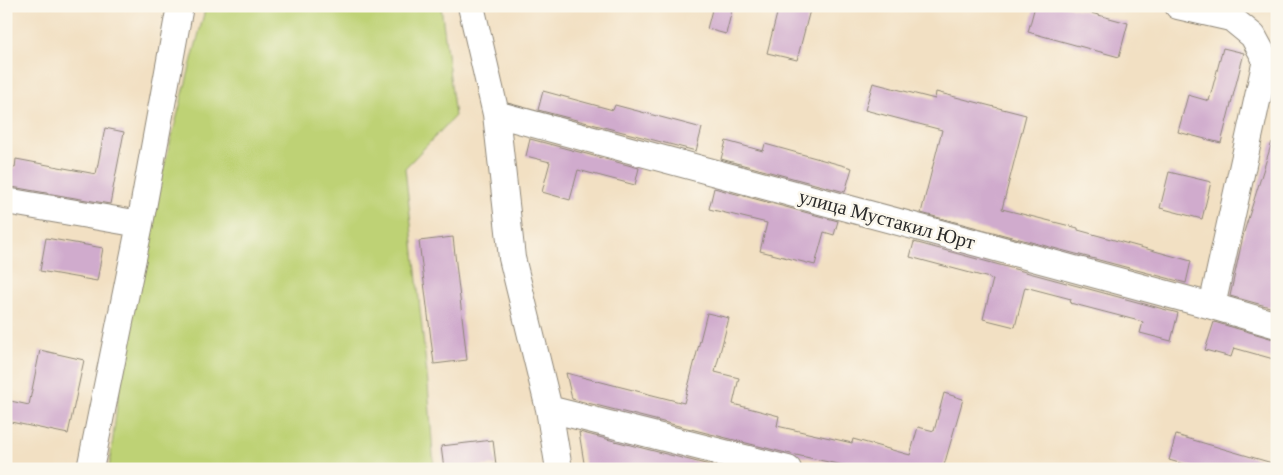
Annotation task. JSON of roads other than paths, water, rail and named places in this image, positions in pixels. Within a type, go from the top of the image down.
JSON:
[{"type":"street","points":[[90,469],[140,224],[180,6]]},
{"type":"street","points":[[471,6],[496,114],[512,258],[549,409],[559,469]]},
{"type":"street","points":[[1178,6],[1231,18],[1253,36],[1266,60],[1212,306]]},
{"type":"street","name":"улица Мустакил Юрт","points":[[496,114],[1277,325]]},
{"type":"street","points":[[6,202],[140,224]]},
{"type":"street","points":[[549,409],[788,469]]}]
